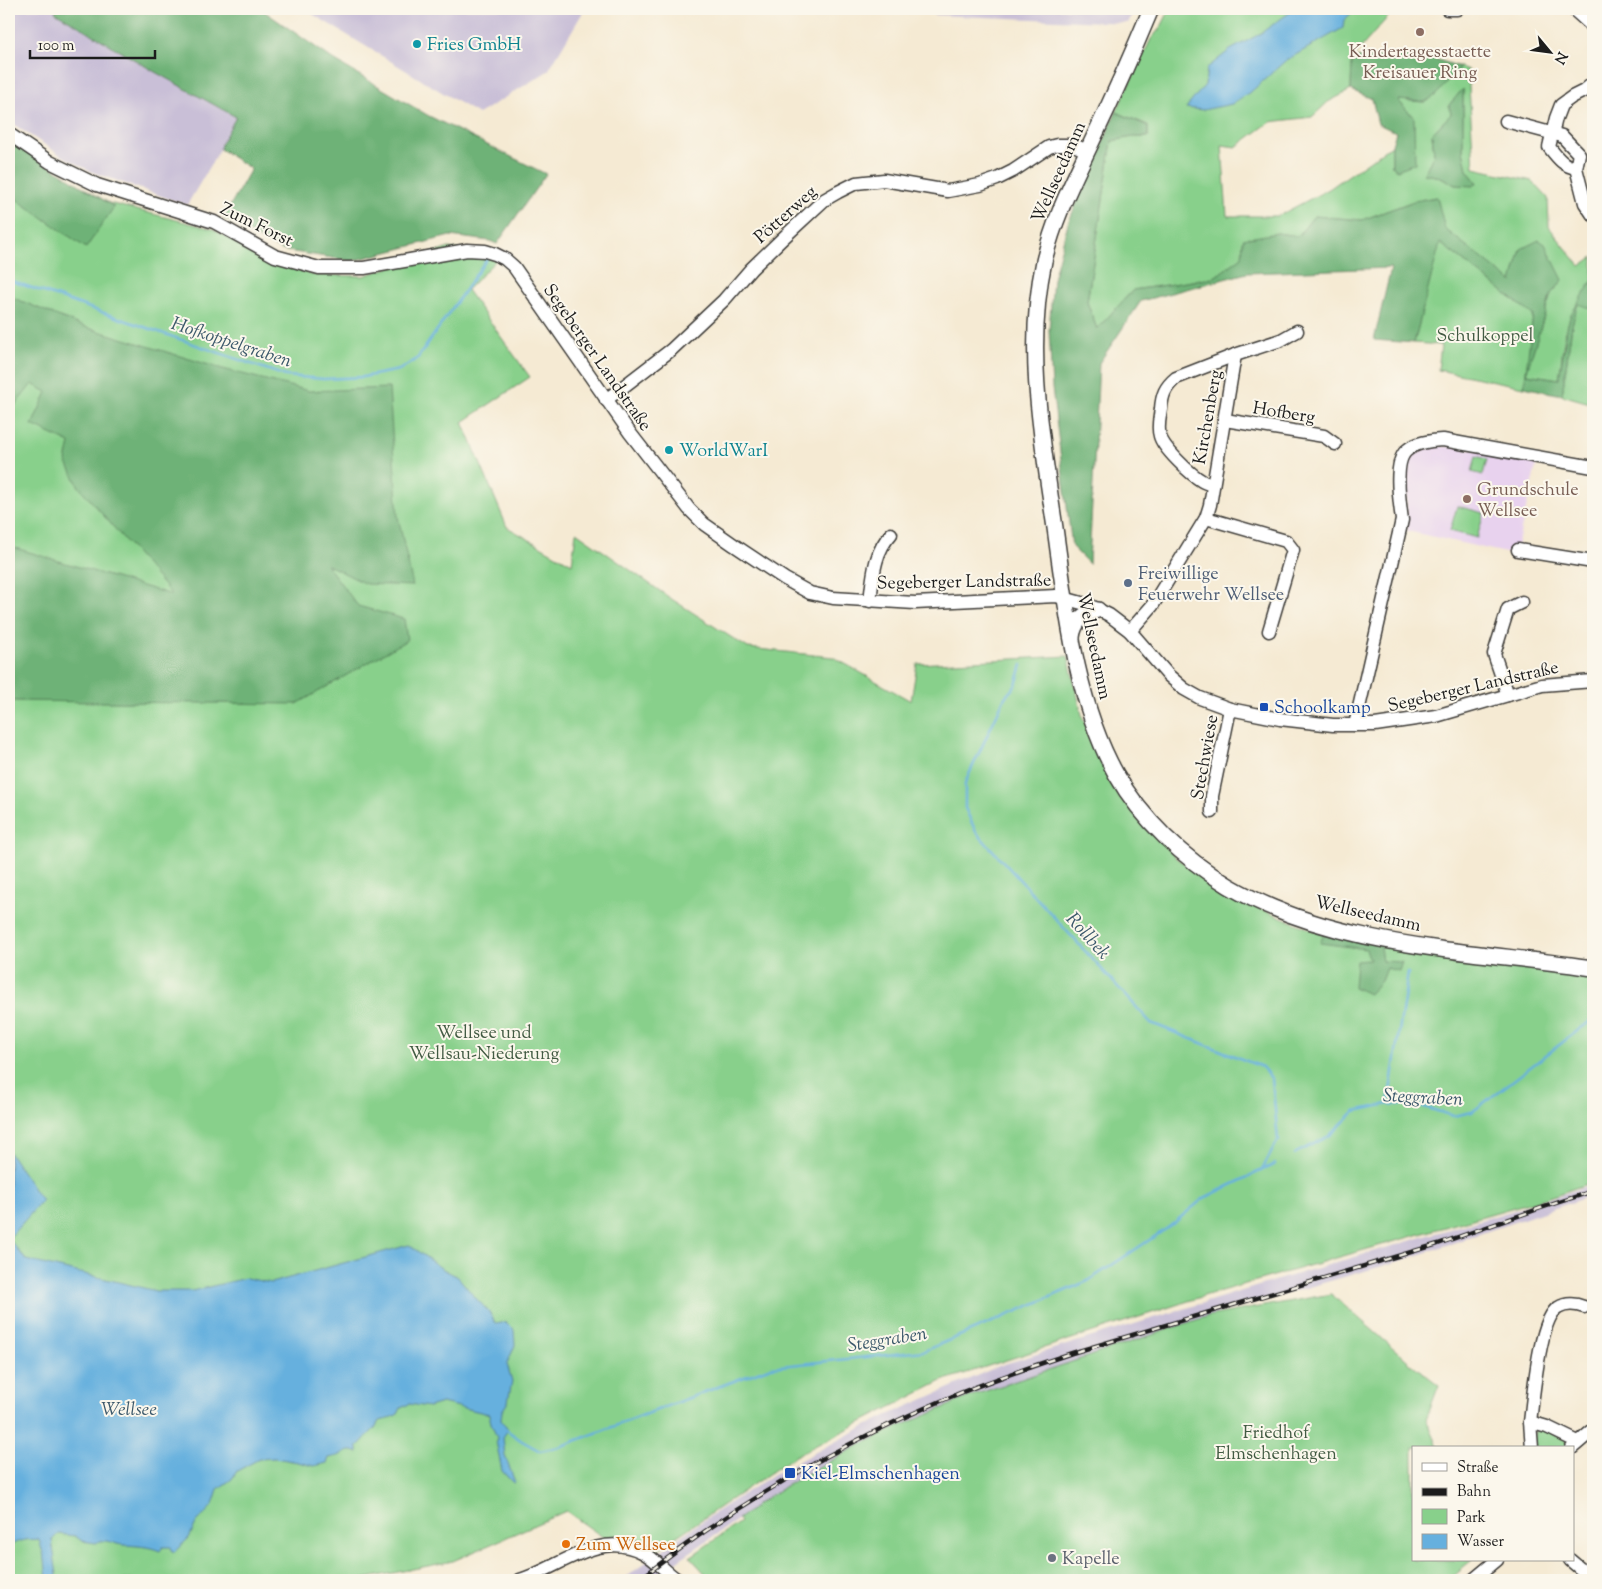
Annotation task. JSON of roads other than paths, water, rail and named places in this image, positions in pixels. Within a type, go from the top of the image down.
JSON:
[{"type":"main road","name":"Wellseedamm","points":[[1151,9],[1088,151],[1062,203],[1043,265],[1035,329],[1040,422],[1065,598],[1072,638],[1090,714],[1104,749],[1133,799],[1167,838],[1202,868],[1227,884],[1270,906],[1345,931],[1436,948],[1593,968]]},
{"type":"main road","points":[[1072,638],[1076,625],[1082,617],[1087,613],[1098,610]]},
{"type":"street","points":[[1447,9],[1457,9]]},
{"type":"street","points":[[1573,9],[1593,27]]},
{"type":"street","points":[[1576,168],[1568,167],[1549,147],[1561,105],[1593,83]]},
{"type":"street","points":[[1506,121],[1562,136],[1579,154],[1576,168],[1585,203],[1593,215]]},
{"type":"street","name":"Zum Forst","points":[[9,134],[50,162],[96,186],[214,222],[275,256],[319,268],[364,268],[467,250],[485,251],[505,259]]},
{"type":"street","name":"Pötterweg","points":[[606,400],[671,350],[724,300],[751,269],[782,239],[824,200],[838,192],[856,183],[884,180],[948,190],[980,185],[1013,171],[1057,145],[1074,145],[1088,151]]},
{"type":"street","name":"Segeberger Landstraße","points":[[505,259],[514,267],[606,400],[689,509],[704,524],[785,579],[810,593],[833,598],[915,603],[1056,596],[1065,598],[1109,615],[1130,631],[1168,675],[1184,689],[1200,698],[1230,709],[1280,719],[1333,725],[1384,724],[1436,716],[1542,685],[1593,681]]},
{"type":"street","name":"Kirchenberg","points":[[1213,485],[1202,481],[1168,452],[1163,444],[1158,429],[1162,398],[1169,384],[1176,378],[1235,354],[1281,340],[1297,331]]},
{"type":"street","name":"Kirchenberg","points":[[1130,631],[1152,606],[1206,518],[1210,505],[1235,354]]},
{"type":"street","name":"Hofberg","points":[[1225,420],[1324,436],[1335,444]]},
{"type":"street","points":[[1355,725],[1402,520],[1398,486],[1400,460],[1406,451],[1426,442],[1443,440],[1593,467]]},
{"type":"street","points":[[1206,518],[1286,541],[1293,550],[1268,631]]},
{"type":"street","points":[[870,601],[876,559],[884,541],[891,534]]},
{"type":"street","points":[[1518,550],[1593,562]]},
{"type":"street","points":[[1508,695],[1494,654],[1508,609],[1522,602]]},
{"type":"street","name":"Stechwiese","points":[[1212,812],[1212,796],[1230,709]]},
{"type":"street","points":[[1532,1446],[1530,1422],[1542,1338],[1552,1314],[1558,1308],[1575,1304],[1584,1307]]},
{"type":"street","points":[[1530,1422],[1547,1427],[1575,1445],[1593,1430]]},
{"type":"street","points":[[520,1580],[578,1554],[600,1546],[612,1545],[633,1548],[649,1556],[678,1580]]},
{"type":"street","points":[[1473,1580],[1495,1562]]},
{"type":"street","points":[[1572,1562],[1583,1571],[1593,1575]]},
{"type":"water","points":[[1295,9],[1353,9],[1354,11],[1344,20],[1343,28],[1285,61],[1253,90],[1232,104],[1203,110],[1186,108],[1205,85],[1207,68],[1230,50],[1258,35]]},
{"type":"water","points":[[9,1152],[42,1201],[9,1238]]},
{"type":"water","name":"Wellsee","points":[[9,1239],[26,1260],[156,1291],[192,1291],[246,1278],[271,1283],[409,1245],[441,1268],[458,1277],[489,1312],[496,1324],[506,1322],[514,1330],[515,1345],[507,1364],[512,1381],[508,1402],[502,1411],[501,1420],[508,1430],[503,1437],[505,1456],[515,1482],[513,1483],[502,1471],[497,1438],[489,1414],[442,1403],[429,1407],[409,1404],[401,1408],[398,1414],[389,1419],[379,1421],[358,1446],[358,1453],[348,1452],[329,1458],[327,1463],[314,1466],[275,1458],[259,1459],[237,1471],[232,1479],[218,1489],[213,1505],[196,1523],[189,1538],[173,1553],[171,1547],[163,1547],[160,1551],[147,1547],[120,1545],[107,1541],[96,1543],[82,1541],[75,1536],[58,1534],[52,1540],[56,1580],[47,1580],[45,1560],[39,1540],[23,1540],[9,1546]]},
{"type":"waterway","name":"Hofkoppelgraben","points":[[9,280],[286,376],[324,379],[363,377],[399,370],[417,359],[488,257]]},
{"type":"waterway","name":"Rollbek","points":[[1022,665],[1016,685],[1005,697],[965,783],[965,808],[976,832],[1151,1023],[1262,1067],[1272,1079],[1278,1140],[1262,1170]]},
{"type":"waterway","points":[[1388,1104],[1408,973]]},
{"type":"waterway","name":"Steggraben","points":[[1294,1154],[1329,1136],[1355,1111],[1388,1104],[1418,1105],[1453,1116],[1472,1112],[1593,1019]]},
{"type":"waterway","name":"Steggraben","points":[[505,1429],[540,1451],[559,1447],[771,1367],[924,1351],[1088,1281],[1169,1227],[1204,1198],[1275,1164]]},
{"type":"railway","points":[[639,1580],[711,1527],[787,1479],[866,1436],[963,1392],[1072,1353],[1438,1244],[1593,1191]]},
{"type":"place","name":"Kindertagesstaette Kreisauer Ring","points":[[1420,32]]},
{"type":"place","name":"Fries GmbH","points":[[417,44]]},
{"type":"place","name":"WorldWarI","points":[[669,450]]},
{"type":"place","name":"Grundschule Wellsee","points":[[1467,499]]},
{"type":"place","name":"Freiwillige Feuerwehr Wellsee","points":[[1128,583]]},
{"type":"place","name":"Schoolkamp","points":[[1264,707]]},
{"type":"place","name":"Kiel-Elmschenhagen","points":[[790,1473]]},
{"type":"place","name":"Zum Wellsee","points":[[566,1544]]},
{"type":"place","name":"Kapelle","points":[[1052,1558]]},
{"type":"park label","name":"Schulkoppel","points":[[1485,335]]},
{"type":"park label","name":"Wellsee und Wellsau-Niederung","points":[[484,1042]]},
{"type":"park label","name":"Friedhof Elmschenhagen","points":[[1276,1442]]}]
